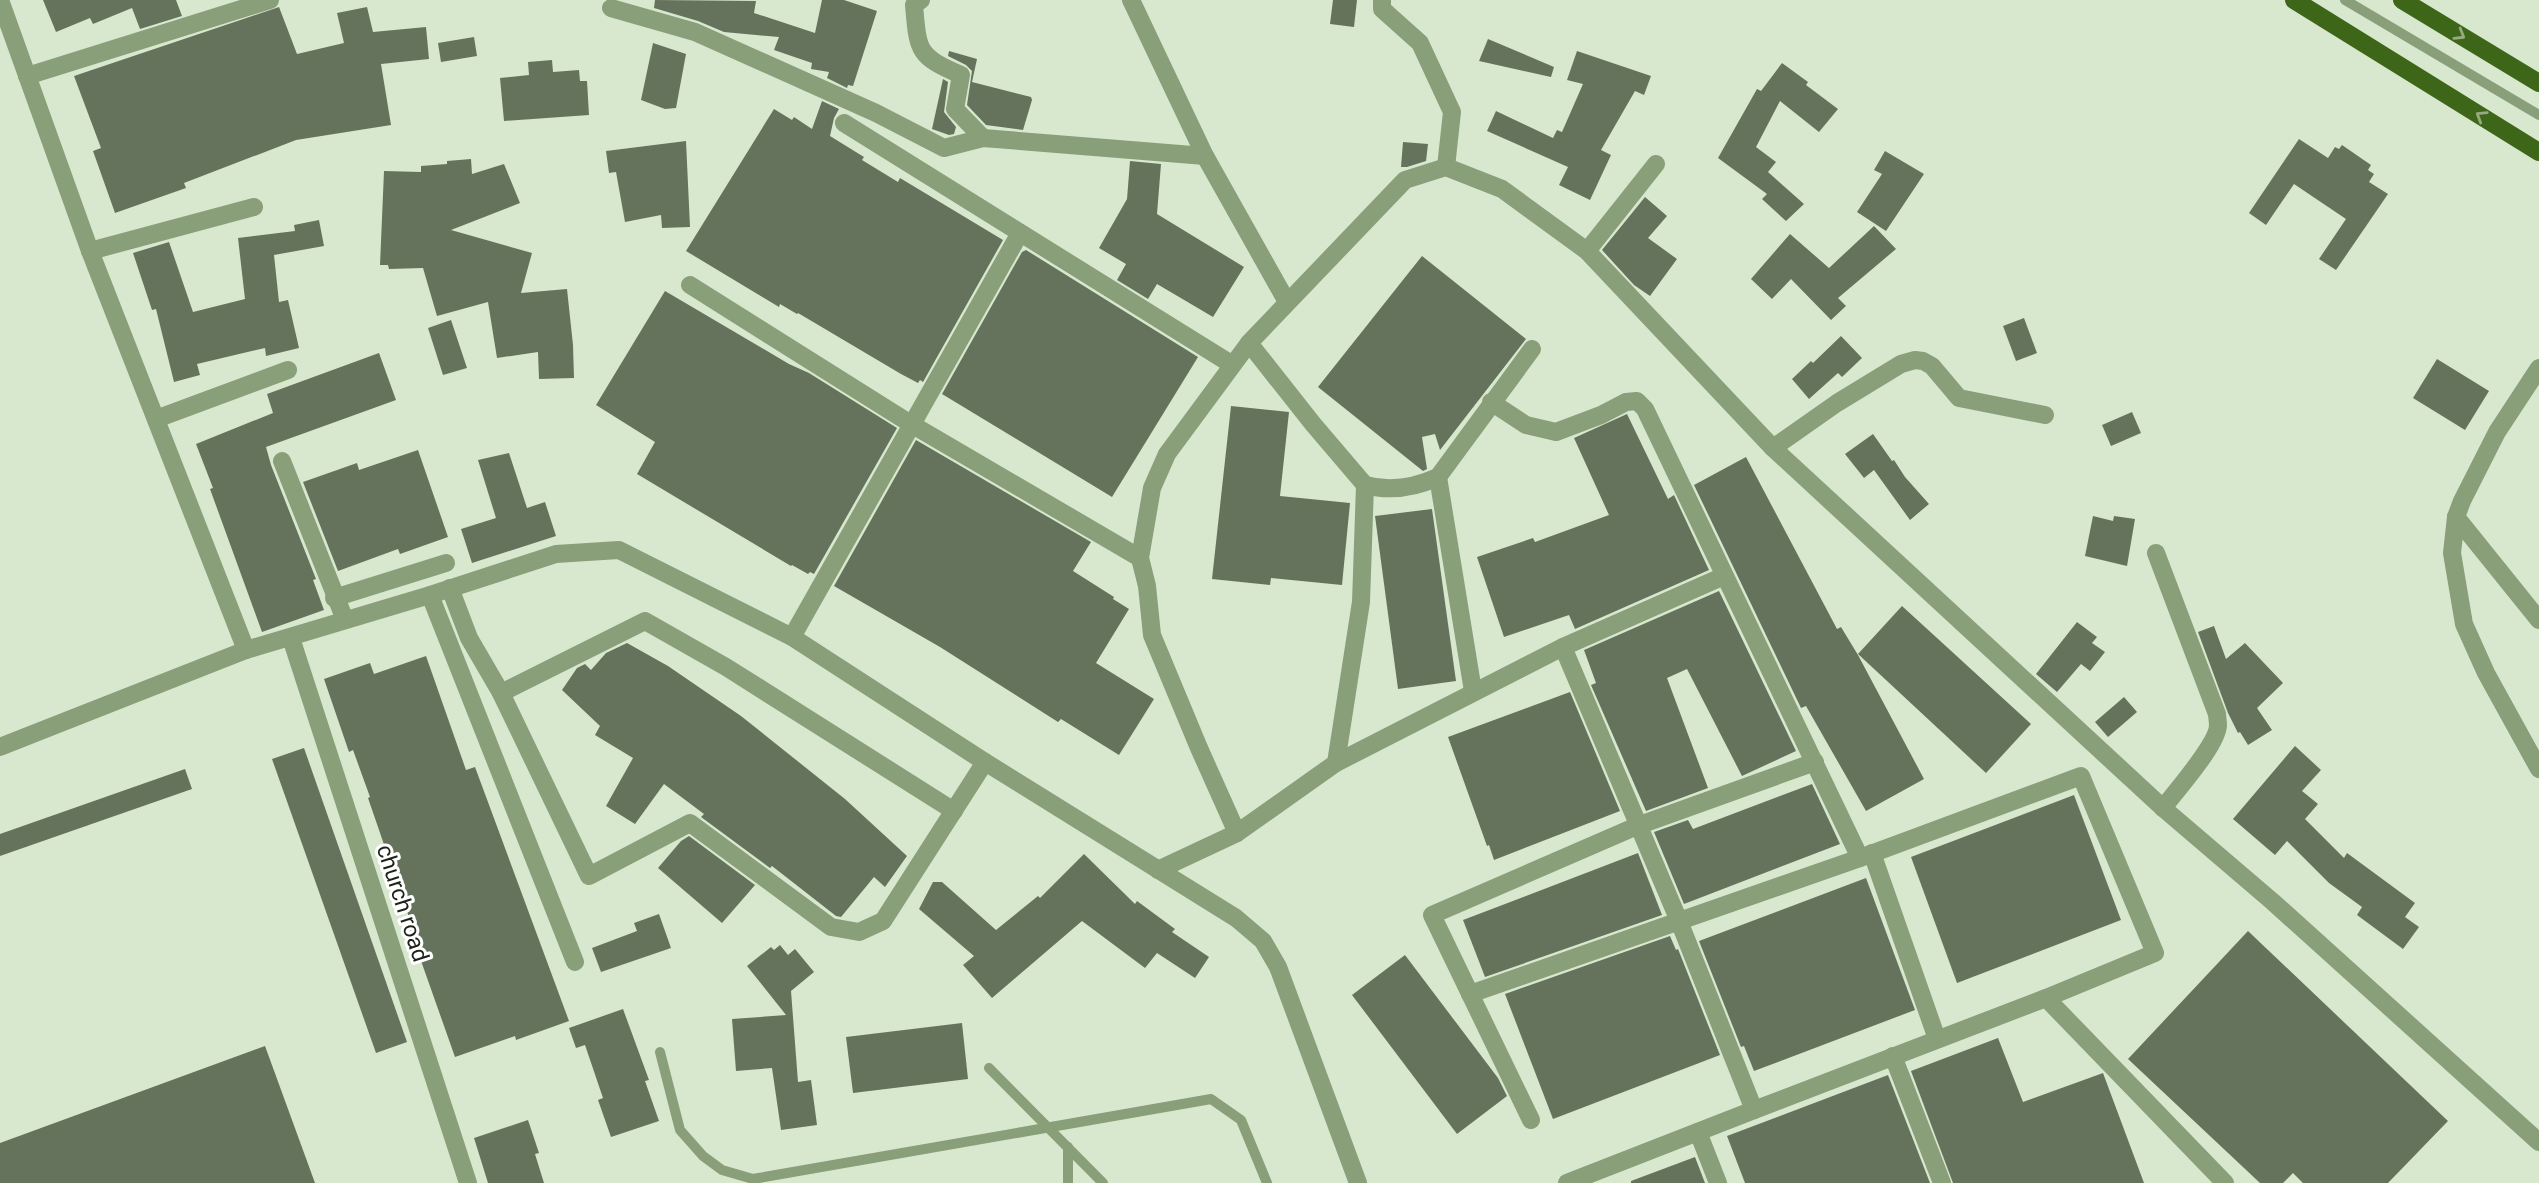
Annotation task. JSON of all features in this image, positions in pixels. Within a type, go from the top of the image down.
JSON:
[{"type":"main road","points":[[2294,0],[2539,152]]},
{"type":"main road","points":[[2402,0],[2539,83]]},
{"type":"street","points":[[0,0],[90,251],[246,650]]},
{"type":"street","points":[[27,76],[270,0]]},
{"type":"street","points":[[921,0],[914,5],[919,46],[932,63],[961,75],[955,109],[983,138]]},
{"type":"street","points":[[1131,0],[1205,156],[1287,302]]},
{"type":"street","points":[[1382,0],[1382,9],[1389,18],[1420,43],[1452,112],[1446,167]]},
{"type":"street","points":[[611,8],[695,32],[876,113],[944,148],[983,138],[1205,156]]},
{"type":"street","points":[[844,123],[1231,365]]},
{"type":"street","points":[[1587,251],[1656,164]]},
{"type":"street","points":[[1237,833],[1152,635],[1147,586],[1140,558],[1152,488],[1167,454],[1249,343],[1405,180],[1446,167],[1502,189],[1587,251],[1773,448],[2164,808],[2273,902],[2539,1142]]},
{"type":"street","points":[[90,251],[254,207]]},
{"type":"street","points":[[792,637],[1020,233]]},
{"type":"street","points":[[690,285],[911,424],[1140,558]]},
{"type":"street","points":[[1249,343],[1312,424],[1365,485],[1382,490],[1419,485],[1438,477],[1532,349]]},
{"type":"street","points":[[1773,448],[1837,403],[1901,364],[1915,360],[1923,360],[1932,366],[1959,398],[2045,415]]},
{"type":"street","points":[[2539,368],[2497,432],[2456,517],[2452,554],[2464,624],[2486,673],[2539,769]]},
{"type":"street","points":[[156,419],[288,370]]},
{"type":"street","points":[[1491,402],[1526,425],[1556,432],[1601,415],[1626,402],[1637,401],[1645,409],[1815,762],[1866,855],[1937,1039]]},
{"type":"street","points":[[282,461],[345,620]]},
{"type":"street","points":[[1438,477],[1473,691]]},
{"type":"street","points":[[1336,763],[1361,602],[1365,485]]},
{"type":"street","points":[[2456,517],[2539,620]]},
{"type":"street","points":[[0,747],[246,650],[556,554],[619,550],[792,637],[985,762],[1236,918],[1263,941],[1278,967],[1358,1183]]},
{"type":"street","points":[[2156,553],[2217,713],[2218,725],[2216,734],[2203,756],[2164,808]]},
{"type":"street","points":[[334,597],[446,563]]},
{"type":"street","points":[[1158,870],[1237,833],[1336,763],[1473,691],[1563,647],[1724,576]]},
{"type":"street","points":[[450,588],[469,638],[501,693],[589,876],[690,823],[831,928],[859,932],[883,921],[985,762]]},
{"type":"street","points":[[430,595],[575,962]]},
{"type":"street","points":[[501,693],[645,621],[726,667],[954,811]]},
{"type":"street","name":"church road","points":[[291,638],[468,1183]]},
{"type":"street","points":[[1563,647],[1679,921],[1755,1110]]},
{"type":"street","points":[[1531,1120],[1432,915],[1637,827],[1815,762]]},
{"type":"street","points":[[1470,994],[1866,855],[2081,776],[2155,953],[2046,998],[1567,1183]]},
{"type":"street","points":[[2046,998],[2225,1183]]},
{"type":"street","points":[[1893,1056],[1942,1183]]},
{"type":"street","points":[[1699,1132],[1718,1183]]},
{"type":"lane","points":[[2345,0],[2539,115]]},
{"type":"lane","points":[[660,1052],[680,1130],[703,1156],[722,1170],[753,1179],[1211,1099],[1241,1120],[1267,1183]]},
{"type":"lane","points":[[989,1068],[1103,1183]]},
{"type":"lane","points":[[1068,1147],[1068,1183]]},
{"type":"lane","points":[[797,1172],[801,1183]]},
{"type":"building","points":[[43,0],[176,0],[182,16],[140,29],[132,8],[93,24],[90,18],[56,32]]},
{"type":"building","points":[[655,0],[756,1],[754,13],[815,33],[822,0],[844,0],[877,11],[853,86],[848,85],[847,88],[827,78],[829,72],[811,69],[812,63],[774,50],[779,37],[724,32],[654,8]]},
{"type":"building","points":[[1333,0],[1357,0],[1354,27],[1330,24]]},
{"type":"building","points":[[279,7],[297,54],[344,43],[337,13],[367,7],[373,32],[426,27],[429,59],[381,64],[391,125],[296,140],[184,183],[186,188],[115,213],[93,151],[101,148],[74,76]]},
{"type":"building","points":[[474,37],[477,56],[441,62],[438,43]]},
{"type":"building","points":[[1488,39],[1554,67],[1551,77],[1479,61]]},
{"type":"building","points":[[653,43],[686,54],[676,108],[665,109],[641,100]]},
{"type":"building","points":[[949,51],[977,59],[972,82],[1031,97],[1023,130],[986,125],[967,105],[972,71],[948,56]]},
{"type":"building","points":[[1577,51],[1651,76],[1644,95],[1635,91],[1601,150],[1611,155],[1590,200],[1559,185],[1568,167],[1487,131],[1496,111],[1553,138],[1557,130],[1562,132],[1583,84],[1567,80]]},
{"type":"building","points":[[552,60],[553,72],[579,70],[580,81],[587,81],[589,115],[504,121],[500,78],[529,75],[528,62]]},
{"type":"building","points":[[1782,63],[1838,109],[1819,132],[1780,101],[1756,147],[1776,162],[1768,172],[1804,204],[1786,221],[1762,199],[1767,194],[1718,158],[1757,89],[1761,91]]},
{"type":"building","points":[[943,79],[948,82],[944,112],[956,127],[954,134],[949,135],[932,129]]},
{"type":"building","points":[[822,101],[839,109],[830,136],[898,182],[900,178],[1003,240],[923,382],[920,380],[918,383],[901,374],[798,313],[780,304],[779,307],[686,251],[774,109],[792,120],[794,117],[812,129]]},
{"type":"building","points":[[2299,139],[2328,158],[2335,147],[2339,149],[2342,145],[2371,165],[2368,170],[2374,174],[2369,182],[2388,194],[2336,270],[2319,259],[2346,219],[2294,184],[2266,225],[2249,213]]},
{"type":"building","points":[[686,141],[690,227],[662,228],[661,215],[625,222],[616,172],[609,173],[606,151]]},
{"type":"building","points":[[1403,142],[1428,144],[1426,161],[1401,167]]},
{"type":"building","points":[[1885,151],[1924,174],[1886,231],[1857,212],[1882,174],[1874,170]]},
{"type":"building","points":[[471,159],[472,174],[504,164],[520,203],[451,230],[532,253],[521,293],[567,289],[574,378],[539,379],[538,352],[497,358],[488,302],[437,316],[423,268],[389,269],[388,265],[380,265],[384,171],[421,172],[421,166]]},
{"type":"building","points":[[1130,161],[1161,164],[1157,214],[1244,267],[1213,317],[1157,284],[1148,299],[1117,280],[1126,264],[1099,248],[1127,199]]},
{"type":"building","points":[[1645,197],[1667,216],[1648,238],[1677,259],[1650,296],[1634,285],[1602,250]]},
{"type":"building","points":[[319,220],[324,246],[274,255],[279,302],[288,300],[299,348],[266,356],[265,348],[197,364],[200,375],[174,382],[156,309],[152,310],[133,253],[169,242],[193,312],[245,299],[238,238],[295,231],[294,225]]},
{"type":"building","points":[[1874,226],[1896,249],[1838,298],[1846,306],[1831,320],[1791,279],[1772,299],[1751,279],[1790,234],[1829,268]]},
{"type":"building","points":[[1026,250],[1198,357],[1112,497],[942,394],[1022,252]]},
{"type":"building","points":[[1422,256],[1526,339],[1440,450],[1435,434],[1422,437],[1427,469],[1423,471],[1318,387]]},
{"type":"building","points":[[665,291],[809,373],[897,428],[814,574],[791,566],[637,474],[655,442],[596,405]]},
{"type":"building","points":[[2024,318],[2037,353],[2016,361],[2003,326]]},
{"type":"building","points":[[451,320],[467,368],[443,375],[428,328]]},
{"type":"building","points":[[1841,336],[1862,358],[1842,377],[1838,373],[1809,399],[1792,379]]},
{"type":"building","points":[[379,353],[396,400],[266,447],[316,579],[313,580],[324,610],[262,632],[196,444],[273,413],[267,394]]},
{"type":"building","points":[[2437,359],[2489,391],[2465,430],[2413,398]]},
{"type":"building","points":[[1231,406],[1289,412],[1280,496],[1350,503],[1342,585],[1271,578],[1270,585],[1212,579]]},
{"type":"building","points":[[2132,412],[2141,433],[2111,446],[2102,425]]},
{"type":"building","points":[[1627,414],[1668,499],[1674,495],[1709,570],[1575,629],[1569,615],[1504,637],[1477,557],[1533,538],[1535,542],[1609,515],[1574,438]]},
{"type":"building","points":[[1873,434],[1929,504],[1910,520],[1874,470],[1864,478],[1845,454]]},
{"type":"building","points":[[916,440],[1091,542],[1073,571],[1129,609],[1096,663],[1154,699],[1119,755],[1061,719],[1058,722],[940,647],[834,586]]},
{"type":"building","points":[[418,450],[448,537],[400,554],[398,549],[338,571],[303,482],[357,463],[359,470]]},
{"type":"building","points":[[509,453],[527,508],[545,502],[556,536],[472,563],[461,529],[496,518],[478,460]]},
{"type":"building","points":[[1746,457],[1837,629],[1841,627],[1858,655],[1924,779],[1866,811],[1806,706],[1801,708],[1694,485]]},
{"type":"building","points":[[1432,509],[1456,681],[1398,689],[1375,516]]},
{"type":"building","points":[[2093,516],[2113,521],[2114,516],[2135,519],[2127,566],[2085,556]]},
{"type":"building","points":[[1719,591],[1796,751],[1742,776],[1687,669],[1667,678],[1708,788],[1646,811],[1591,685],[1596,683],[1584,650]]},
{"type":"building","points":[[1902,606],[2031,724],[1986,773],[1858,654]]},
{"type":"building","points":[[2077,622],[2097,637],[2092,643],[2105,652],[2090,671],[2081,664],[2057,692],[2036,674]]},
{"type":"building","points":[[2214,626],[2226,659],[2245,643],[2283,683],[2257,708],[2272,730],[2248,745],[2240,732],[2238,733],[2228,713],[2198,632]]},
{"type":"building","points":[[627,643],[668,666],[741,716],[845,799],[907,856],[885,887],[874,877],[841,917],[836,916],[772,866],[770,868],[701,817],[704,814],[664,784],[635,824],[606,806],[633,758],[595,735],[600,726],[562,690],[577,668],[585,664],[591,670],[606,653]]},
{"type":"building","points":[[426,656],[466,770],[475,767],[569,1021],[516,1040],[515,1036],[455,1057],[408,924],[411,923],[368,798],[370,797],[353,750],[349,752],[324,679],[370,663],[374,674]]},
{"type":"building","points":[[1570,692],[1620,811],[1494,860],[1448,737]]},
{"type":"building","points":[[2124,697],[2137,712],[2108,737],[2095,722]]},
{"type":"building","points":[[2295,746],[2321,770],[2302,791],[2318,804],[2305,819],[2344,858],[2347,853],[2415,903],[2405,917],[2419,927],[2403,949],[2357,915],[2362,907],[2329,883],[2287,841],[2275,855],[2233,819]]},
{"type":"building","points":[[304,748],[407,1042],[376,1053],[272,759]]},
{"type":"building","points":[[185,769],[192,789],[0,856],[0,834]]},
{"type":"building","points":[[1812,784],[1840,844],[1684,904],[1654,832],[1688,820],[1693,829]]},
{"type":"building","points":[[2074,795],[2121,920],[1957,983],[1911,857]]},
{"type":"building","points":[[689,836],[755,885],[722,923],[658,868],[681,841]]},
{"type":"building","points":[[1638,853],[1662,915],[1485,977],[1463,920]]},
{"type":"building","points":[[1084,854],[1135,904],[1137,901],[1175,929],[1172,932],[1209,957],[1195,978],[1157,953],[1145,968],[1082,921],[992,998],[963,965],[974,956],[919,909],[933,882],[942,882],[996,930],[1038,896],[1040,898]]},
{"type":"building","points":[[1866,878],[1915,1010],[1754,1071],[1744,1046],[1741,1047],[1699,941]]},
{"type":"building","points":[[659,914],[671,948],[601,972],[592,948],[637,931],[634,923]]},
{"type":"building","points":[[2248,931],[2448,1121],[2388,1183],[2303,1183],[2293,1173],[2283,1183],[2260,1183],[2128,1059]]},
{"type":"building","points":[[1670,936],[1676,950],[1678,949],[1720,1055],[1553,1119],[1505,994]]},
{"type":"building","points":[[780,945],[788,955],[795,949],[814,972],[791,991],[798,1082],[811,1080],[817,1125],[781,1130],[772,1068],[736,1071],[732,1019],[786,1015],[747,966],[771,947],[774,950]]},
{"type":"building","points":[[1405,955],[1498,1078],[1507,1096],[1457,1134],[1352,995]]},
{"type":"building","points":[[623,1009],[649,1080],[645,1081],[659,1121],[611,1137],[598,1100],[603,1098],[585,1045],[576,1048],[569,1028]]},
{"type":"building","points":[[962,1023],[968,1079],[853,1093],[846,1037]]},
{"type":"building","points":[[1998,1038],[2023,1102],[2103,1073],[2144,1183],[1953,1183],[1911,1071]]},
{"type":"building","points":[[265,1046],[315,1183],[0,1183],[0,1143]]},
{"type":"building","points":[[1888,1075],[1930,1183],[1745,1183],[1727,1136]]},
{"type":"building","points":[[528,1120],[539,1153],[535,1154],[544,1183],[488,1183],[474,1138]]},
{"type":"building","points":[[1695,1157],[1705,1183],[1631,1183],[1631,1181]]}]
